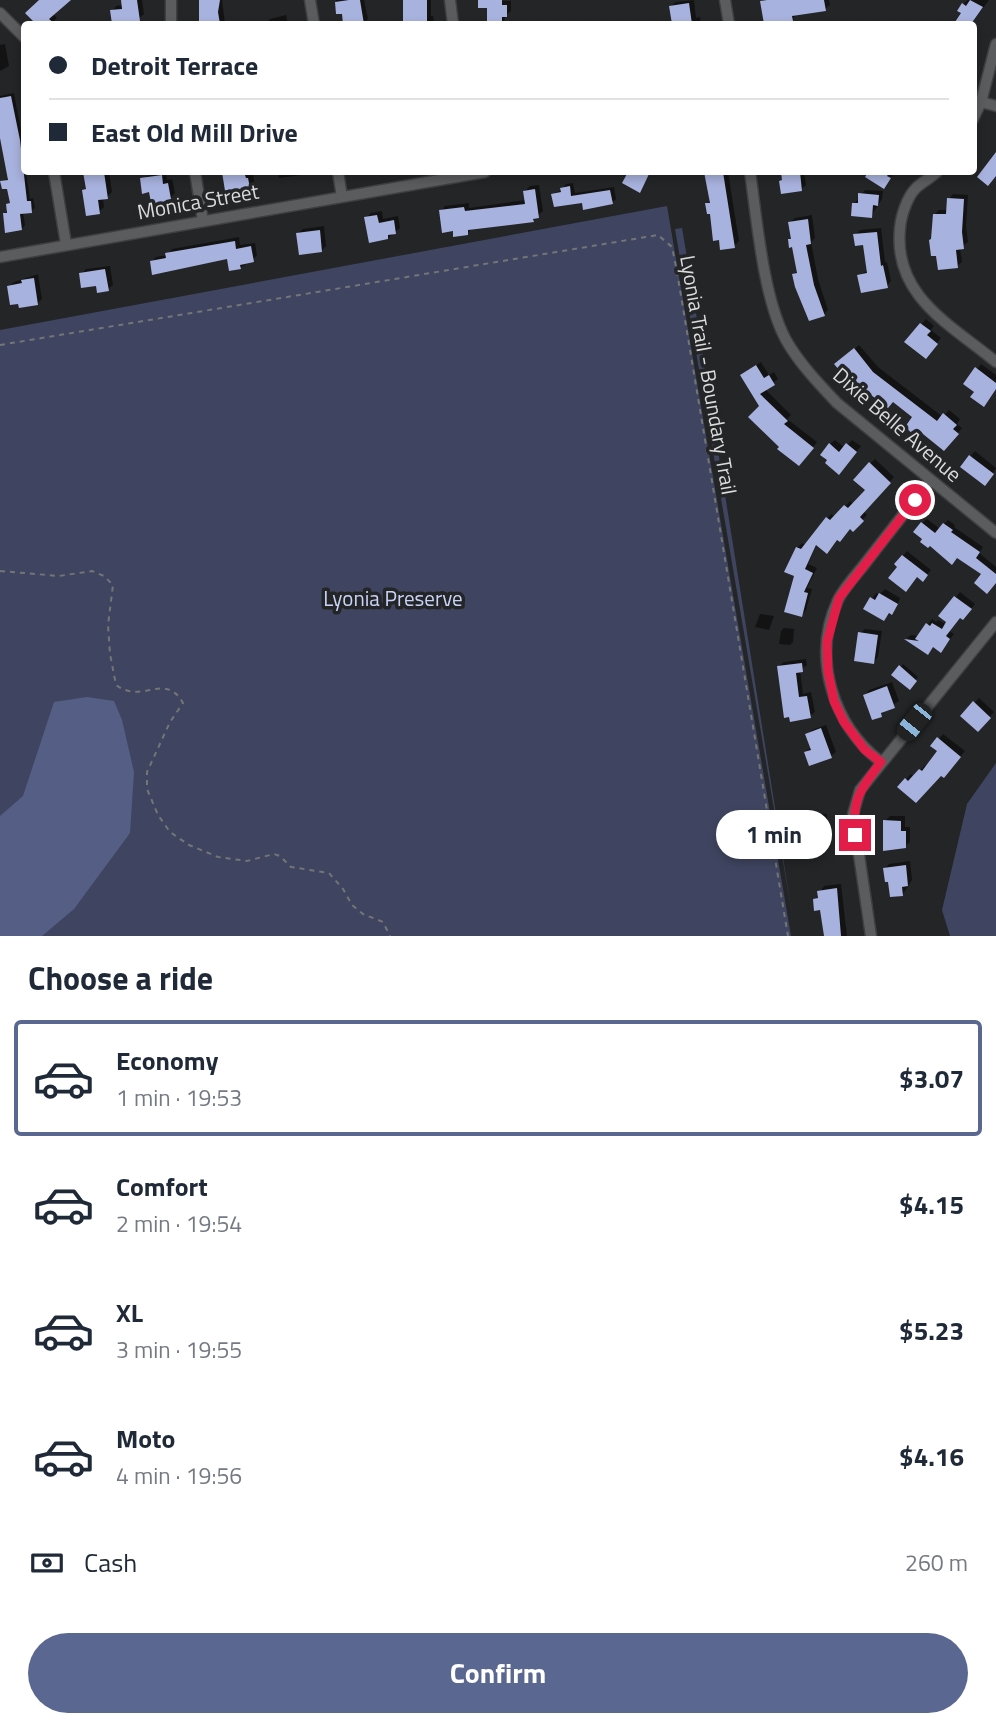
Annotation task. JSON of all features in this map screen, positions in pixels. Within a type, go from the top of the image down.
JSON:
[{"type":"street","points":[[171,0],[171,21]]},
{"type":"street","points":[[310,0],[314,21]]},
{"type":"street","points":[[450,0],[453,21]]},
{"type":"street","points":[[726,0],[729,21]]},
{"type":"street","points":[[0,13],[21,34]]},
{"type":"street","points":[[977,111],[996,44]]},
{"type":"street","points":[[981,102],[996,106]]},
{"type":"street","points":[[54,175],[66,244]]},
{"type":"street","points":[[196,175],[204,221]]},
{"type":"street","points":[[338,175],[342,197]]},
{"type":"street","name":"Monica Street","points":[[0,257],[466,175]]},
{"type":"street","name":"Dixie Belle Avenue","points":[[750,175],[772,304],[786,340],[818,383],[837,403],[996,533]]},
{"type":"street","points":[[933,175],[915,188],[901,221],[898,244],[902,266],[911,287],[923,303],[996,362]]},
{"type":"street","points":[[881,762],[865,750],[844,722],[834,701],[828,671],[827,642],[839,598],[930,481]]},
{"type":"street","points":[[871,936],[853,814],[860,790],[996,622]]},
{"type":"path","name":"Lyonia Trail - Boundary Trail","points":[[0,345],[658,235],[672,247],[677,272],[788,936]]},
{"type":"path","points":[[0,570],[59,576],[92,571],[104,576],[113,585],[108,625],[116,685],[124,691],[136,693],[159,687],[169,688],[183,703],[170,722],[147,772],[147,789],[158,815],[170,832],[189,845],[218,857],[247,860],[274,854],[291,867],[332,875],[352,905],[363,914],[383,922],[390,936]]},
{"type":"green space","name":"Lyonia Preserve","points":[[667,206],[791,936],[0,936],[0,330]]},
{"type":"green space","points":[[682,228],[688,263],[792,914],[675,229]]},
{"type":"green space","points":[[996,763],[996,936],[950,936],[942,910],[967,804]]},
{"type":"shaded area","points":[[87,697],[114,701],[122,720],[134,772],[130,833],[74,909],[42,936],[0,936],[0,816],[23,796],[54,702]]},
{"type":"building","points":[[39,0],[71,0],[49,19],[51,21],[33,21],[25,13]]},
{"type":"building","points":[[121,0],[137,0],[140,21],[112,21],[110,10],[122,9]]},
{"type":"building","points":[[199,0],[220,0],[220,21],[199,21]]},
{"type":"building","points":[[360,0],[364,21],[343,21],[342,14],[336,14],[335,2]]},
{"type":"building","points":[[403,0],[427,0],[427,21],[403,21]]},
{"type":"building","points":[[478,0],[502,0],[502,5],[507,5],[507,17],[502,17],[502,21],[487,21],[487,8],[478,8]]},
{"type":"building","points":[[824,0],[826,11],[792,16],[793,21],[763,21],[760,1]]},
{"type":"building","points":[[970,0],[983,7],[973,21],[956,21],[961,13],[957,11],[962,3],[966,6]]},
{"type":"building","points":[[689,3],[692,21],[672,21],[669,6]]},
{"type":"building","points":[[11,96],[20,140],[21,175],[24,175],[27,201],[31,201],[32,213],[20,214],[22,230],[5,233],[3,213],[7,213],[6,204],[10,203],[7,189],[2,189],[0,181],[8,180],[0,138],[0,98]]},
{"type":"building","points":[[996,152],[996,176],[988,186],[977,177]]},
{"type":"building","points":[[84,175],[104,175],[108,199],[98,200],[100,214],[86,216],[82,190],[86,189]]},
{"type":"building","points":[[162,175],[163,184],[168,183],[171,199],[166,200],[167,205],[152,208],[149,192],[142,194],[140,178]]},
{"type":"building","points":[[222,175],[245,175],[248,178],[251,193],[226,197]]},
{"type":"building","points":[[626,175],[649,175],[640,193],[622,183]]},
{"type":"building","points":[[705,175],[723,175],[735,248],[720,250],[719,240],[713,241],[710,214],[707,214],[705,203],[710,203]]},
{"type":"building","points":[[781,175],[800,175],[802,191],[781,194],[779,181],[782,180]]},
{"type":"building","points":[[888,175],[891,178],[884,189],[865,177]]},
{"type":"building","points":[[570,186],[571,196],[610,190],[613,204],[583,210],[582,203],[554,207],[551,194]]},
{"type":"building","points":[[535,189],[539,218],[533,219],[534,222],[468,230],[468,235],[453,237],[453,231],[442,233],[439,210],[464,207],[465,211],[525,204],[523,191]]},
{"type":"building","points":[[858,193],[879,195],[878,206],[873,205],[872,218],[851,216],[852,203],[858,203]]},
{"type":"building","points":[[947,198],[964,199],[964,249],[956,250],[958,268],[938,270],[936,256],[931,256],[929,240],[933,214],[946,214]]},
{"type":"building","points":[[377,215],[379,223],[394,220],[396,234],[388,235],[388,239],[369,243],[364,217]]},
{"type":"building","points":[[808,219],[811,244],[806,245],[814,285],[825,316],[809,321],[795,287],[792,274],[797,273],[788,239],[791,239],[788,222]]},
{"type":"building","points":[[320,230],[322,252],[299,255],[296,233]]},
{"type":"building","points":[[877,232],[881,266],[883,265],[888,288],[861,293],[857,275],[867,273],[863,245],[855,246],[853,234]]},
{"type":"building","points":[[235,241],[236,249],[251,246],[254,262],[240,265],[241,269],[229,271],[227,259],[152,275],[150,261],[166,258],[165,253]]},
{"type":"building","points":[[105,269],[109,291],[97,293],[96,286],[81,288],[79,273]]},
{"type":"building","points":[[34,278],[38,305],[19,308],[18,304],[10,305],[7,286]]},
{"type":"building","points":[[920,323],[931,331],[927,335],[938,344],[926,359],[904,342]]},
{"type":"building","points":[[854,348],[873,372],[937,421],[943,413],[957,425],[953,429],[959,434],[944,451],[918,430],[914,435],[905,427],[912,417],[893,402],[888,408],[858,385],[849,373],[845,377],[834,364]]},
{"type":"building","points":[[756,365],[764,378],[769,375],[775,385],[760,394],[788,421],[784,424],[814,448],[799,466],[777,449],[779,447],[748,417],[759,406],[740,375]]},
{"type":"building","points":[[975,367],[996,383],[996,389],[984,407],[970,397],[974,392],[963,384]]},
{"type":"building","points":[[829,443],[839,452],[846,443],[857,452],[839,475],[820,455]]},
{"type":"building","points":[[969,455],[994,474],[985,486],[960,467]]},
{"type":"building","points":[[869,462],[891,483],[860,517],[864,521],[853,532],[850,529],[840,542],[837,540],[827,554],[816,545],[805,569],[813,573],[804,592],[808,593],[802,617],[784,612],[794,576],[784,572],[796,547],[801,549],[826,517],[830,520],[844,505],[848,508],[865,490],[853,480]]},
{"type":"building","points":[[921,522],[935,533],[943,523],[953,530],[951,532],[980,552],[976,558],[996,574],[996,583],[987,594],[974,583],[981,574],[957,558],[952,565],[930,546],[928,548],[920,542],[922,539],[913,532]]},
{"type":"building","points":[[902,555],[928,575],[923,582],[917,577],[906,592],[888,578],[897,567],[894,564]]},
{"type":"building","points":[[879,593],[898,604],[892,615],[889,613],[884,621],[863,609],[870,597],[875,600]]},
{"type":"building","points":[[954,596],[972,609],[963,620],[960,618],[946,636],[950,639],[941,653],[933,647],[928,655],[904,639],[919,641],[915,639],[926,623],[930,626],[932,623],[942,629],[946,622],[938,616]]},
{"type":"building","points":[[858,632],[878,635],[874,664],[854,661]]},
{"type":"building","points":[[802,663],[803,672],[796,673],[799,697],[807,696],[811,718],[790,722],[789,717],[784,718],[777,666]]},
{"type":"building","points":[[899,665],[917,681],[910,690],[891,675]]},
{"type":"building","points":[[887,686],[895,708],[872,720],[863,695]]},
{"type":"building","points":[[973,701],[991,718],[978,732],[960,716]]},
{"type":"building","points":[[821,728],[832,758],[809,766],[804,752],[811,750],[805,734]]},
{"type":"building","points":[[937,737],[961,757],[944,778],[941,776],[916,803],[897,787],[905,778],[908,781],[919,769],[922,771],[937,751],[930,746]]},
{"type":"building","points":[[808,817],[823,818],[822,847],[806,846],[807,830],[803,830]]},
{"type":"building","points":[[883,820],[901,821],[901,831],[906,831],[906,848],[883,851]]},
{"type":"building","points":[[906,865],[908,886],[902,887],[903,896],[890,897],[883,868]]},
{"type":"building","points":[[837,888],[841,936],[824,936],[820,910],[814,911],[813,899],[818,898],[817,891]]},
{"type":"route","points":[[855,835],[853,814],[860,790],[881,762],[865,750],[844,722],[834,701],[828,671],[827,642],[839,598],[915,500]]}]
